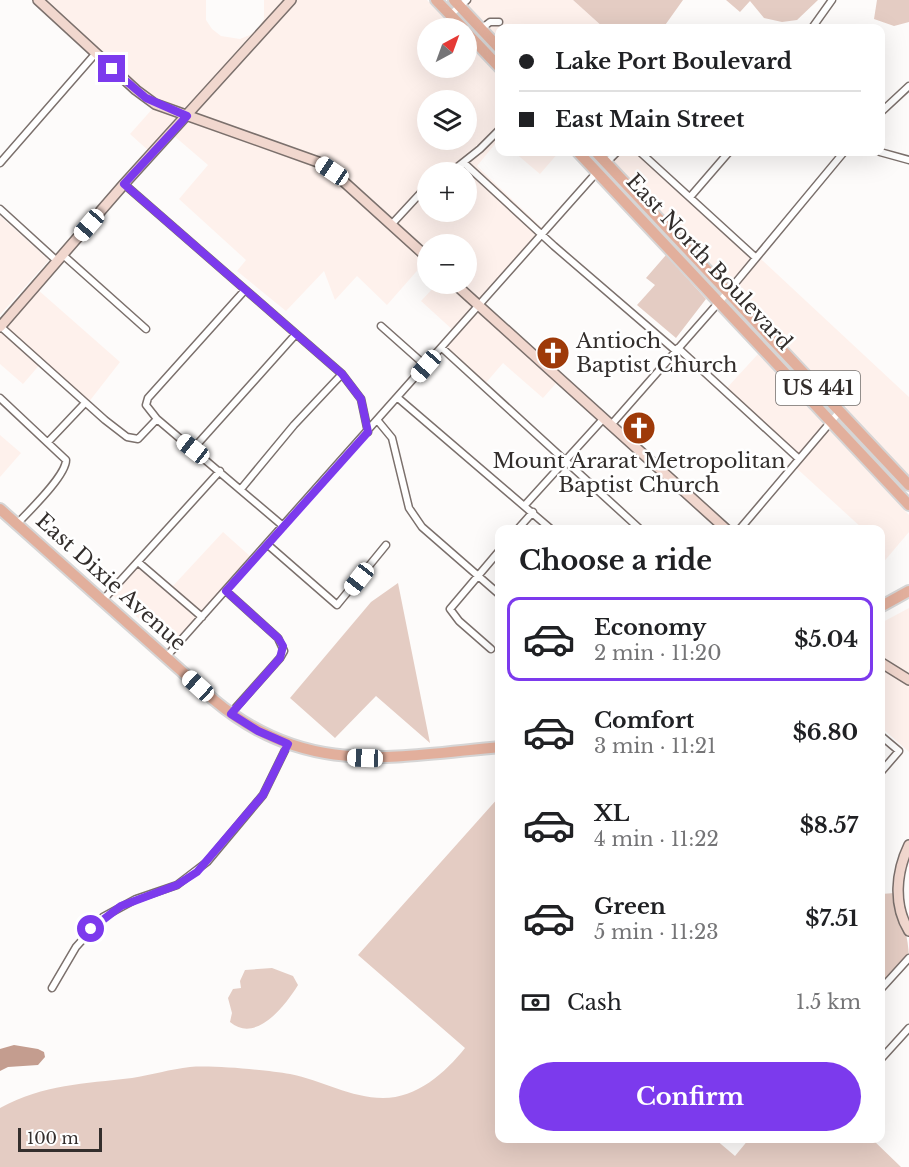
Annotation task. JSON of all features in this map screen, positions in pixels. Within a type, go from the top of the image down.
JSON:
[{"type":"main road","points":[[38,0],[146,98],[187,116],[318,162],[332,171],[417,248]]},
{"type":"main road","points":[[0,326],[124,184],[291,0]]},
{"type":"main road","points":[[436,0],[453,18]]},
{"type":"main road","points":[[460,2],[495,44]]},
{"type":"main road","points":[[477,44],[495,63]]},
{"type":"main road","name":"East North Boulevard","points":[[582,156],[840,411],[909,484]]},
{"type":"main road","name":"East North Boulevard","points":[[600,156],[831,421],[909,506]]},
{"type":"main road","points":[[466,294],[722,525]]},
{"type":"main road","name":"East Dixie Avenue","points":[[0,509],[231,714],[258,731],[288,744],[326,755],[365,758],[495,747]]},
{"type":"main road","points":[[885,604],[909,591]]},
{"type":"main road","points":[[885,665],[909,680]]},
{"type":"main road","points":[[909,845],[902,865],[898,899],[909,931]]},
{"type":"street","points":[[815,24],[832,0]]},
{"type":"street","points":[[450,15],[460,2]]},
{"type":"street","points":[[481,29],[490,22],[499,22]]},
{"type":"street","points":[[0,163],[96,53]]},
{"type":"street","points":[[885,108],[909,86]]},
{"type":"street","points":[[465,162],[495,134]]},
{"type":"street","points":[[885,153],[909,160]]},
{"type":"street","points":[[166,657],[613,156]]},
{"type":"street","points":[[645,156],[755,257]]},
{"type":"street","points":[[691,196],[726,156]]},
{"type":"street","points":[[525,505],[677,350],[841,156]]},
{"type":"street","points":[[477,175],[542,235],[677,350],[798,458]]},
{"type":"street","points":[[124,184],[342,374],[361,399],[368,432]]},
{"type":"street","points":[[391,225],[417,198]]},
{"type":"street","points":[[0,209],[146,329]]},
{"type":"street","points":[[245,291],[148,398],[146,408],[283,526]]},
{"type":"street","points":[[0,326],[85,403],[132,440],[138,439],[158,419]]},
{"type":"street","points":[[381,326],[426,366]]},
{"type":"street","points":[[193,449],[296,334]]},
{"type":"street","points":[[442,348],[635,525]]},
{"type":"street","points":[[241,489],[294,425],[342,374]]},
{"type":"street","points":[[0,398],[66,460],[66,465],[59,476],[17,524]]},
{"type":"street","points":[[398,398],[547,525]]},
{"type":"street","points":[[48,442],[85,403]]},
{"type":"street","points":[[742,525],[840,411]]},
{"type":"street","points":[[378,421],[393,438],[409,508],[418,523],[495,591]]},
{"type":"street","points":[[102,600],[220,471]]},
{"type":"street","points":[[521,525],[533,512]]},
{"type":"street","points":[[267,544],[337,605],[386,545]]},
{"type":"street","points":[[491,649],[450,612],[451,606],[495,555]]},
{"type":"street","points":[[138,562],[202,617]]},
{"type":"street","points":[[226,591],[278,638],[284,651],[231,714]]},
{"type":"street","points":[[885,739],[899,752],[885,767]]},
{"type":"street","points":[[52,988],[76,947],[103,917],[136,899],[177,885],[207,862],[263,795],[288,744]]},
{"type":"street","points":[[885,984],[909,958]]},
{"type":"street","points":[[885,1054],[909,1028]]},
{"type":"shaded area","points":[[43,0],[206,0],[206,20],[212,29],[221,36],[240,39],[250,35],[264,19],[264,0],[287,0],[186,112],[148,95]]},
{"type":"shaded area","points":[[295,0],[427,0],[444,18],[417,18],[417,78],[477,78],[477,53],[495,73],[495,144],[477,166],[543,229],[482,303],[472,294],[477,294],[477,234],[417,234],[417,245],[320,159],[192,114]]},
{"type":"shaded area","points":[[461,0],[573,0],[600,24],[495,24],[495,37]]},
{"type":"shaded area","points":[[573,0],[683,0],[666,24],[600,24]]},
{"type":"shaded area","points":[[726,0],[818,0],[797,20],[782,22],[764,18],[750,1],[740,12]]},
{"type":"shaded area","points":[[877,0],[909,0],[909,22],[894,26],[874,19]]},
{"type":"shaded area","points":[[154,107],[181,117],[150,152],[130,134]]},
{"type":"shaded area","points":[[187,119],[302,158],[330,174],[417,254],[417,271],[387,305],[357,276],[335,300],[324,271],[286,311],[237,271],[246,260],[179,199],[208,165],[173,135]]},
{"type":"shaded area","points":[[519,156],[556,156],[540,174]]},
{"type":"shaded area","points":[[607,156],[650,156],[909,397],[909,480]]},
{"type":"shaded area","points":[[0,216],[49,260],[0,315]]},
{"type":"shaded area","points":[[666,255],[706,299],[676,338],[637,305],[655,285],[646,278]]},
{"type":"shaded area","points":[[37,289],[120,362],[88,403],[42,362],[23,384],[0,364],[0,331]]},
{"type":"shaded area","points":[[428,294],[462,294],[558,381],[543,398],[503,363],[484,385],[442,347],[455,332],[421,301]]},
{"type":"shaded area","points":[[758,354],[909,515],[909,532],[885,560],[885,525],[859,525],[793,465],[801,456],[725,390]]},
{"type":"shaded area","points":[[0,435],[21,453],[0,477]]},
{"type":"shaded area","points":[[223,532],[251,557],[172,648],[112,595],[139,563],[171,588]]},
{"type":"shaded area","points":[[398,583],[430,743],[376,696],[335,738],[290,698],[371,602]]},
{"type":"shaded area","points":[[909,608],[909,676],[885,661],[885,621]]},
{"type":"shaded area","points":[[885,669],[909,684],[909,752],[885,731]]},
{"type":"shaded area","points":[[495,801],[495,1143],[720,1143],[735,1156],[746,1143],[876,1143],[901,1167],[0,1167],[0,1108],[33,1094],[64,1086],[200,1067],[240,1068],[290,1074],[371,1097],[395,1097],[419,1089],[439,1075],[465,1048],[358,955]]},
{"type":"shaded area","points":[[895,893],[906,935],[909,960],[885,986],[885,894]]},
{"type":"shaded area","points":[[272,968],[293,976],[298,985],[286,1003],[269,1020],[260,1025],[240,1028],[230,1022],[232,1013],[228,998],[233,989],[241,988],[240,981],[245,970]]},
{"type":"shaded area","points":[[14,1045],[38,1049],[44,1052],[45,1057],[38,1065],[8,1067],[0,1071],[0,1049]]},
{"type":"place","name":"Antioch Baptist Church","points":[[553,353]]},
{"type":"place","name":"Mount Ararat Metropolitan Baptist Church","points":[[639,428]]},
{"type":"route","points":[[91,929],[103,917],[121,906],[144,895],[177,885],[197,872],[251,811],[271,781],[288,744],[258,731],[231,714],[280,658],[283,646],[278,638],[226,591],[368,432],[361,399],[342,374],[124,184],[187,116],[155,104],[112,69]]}]
